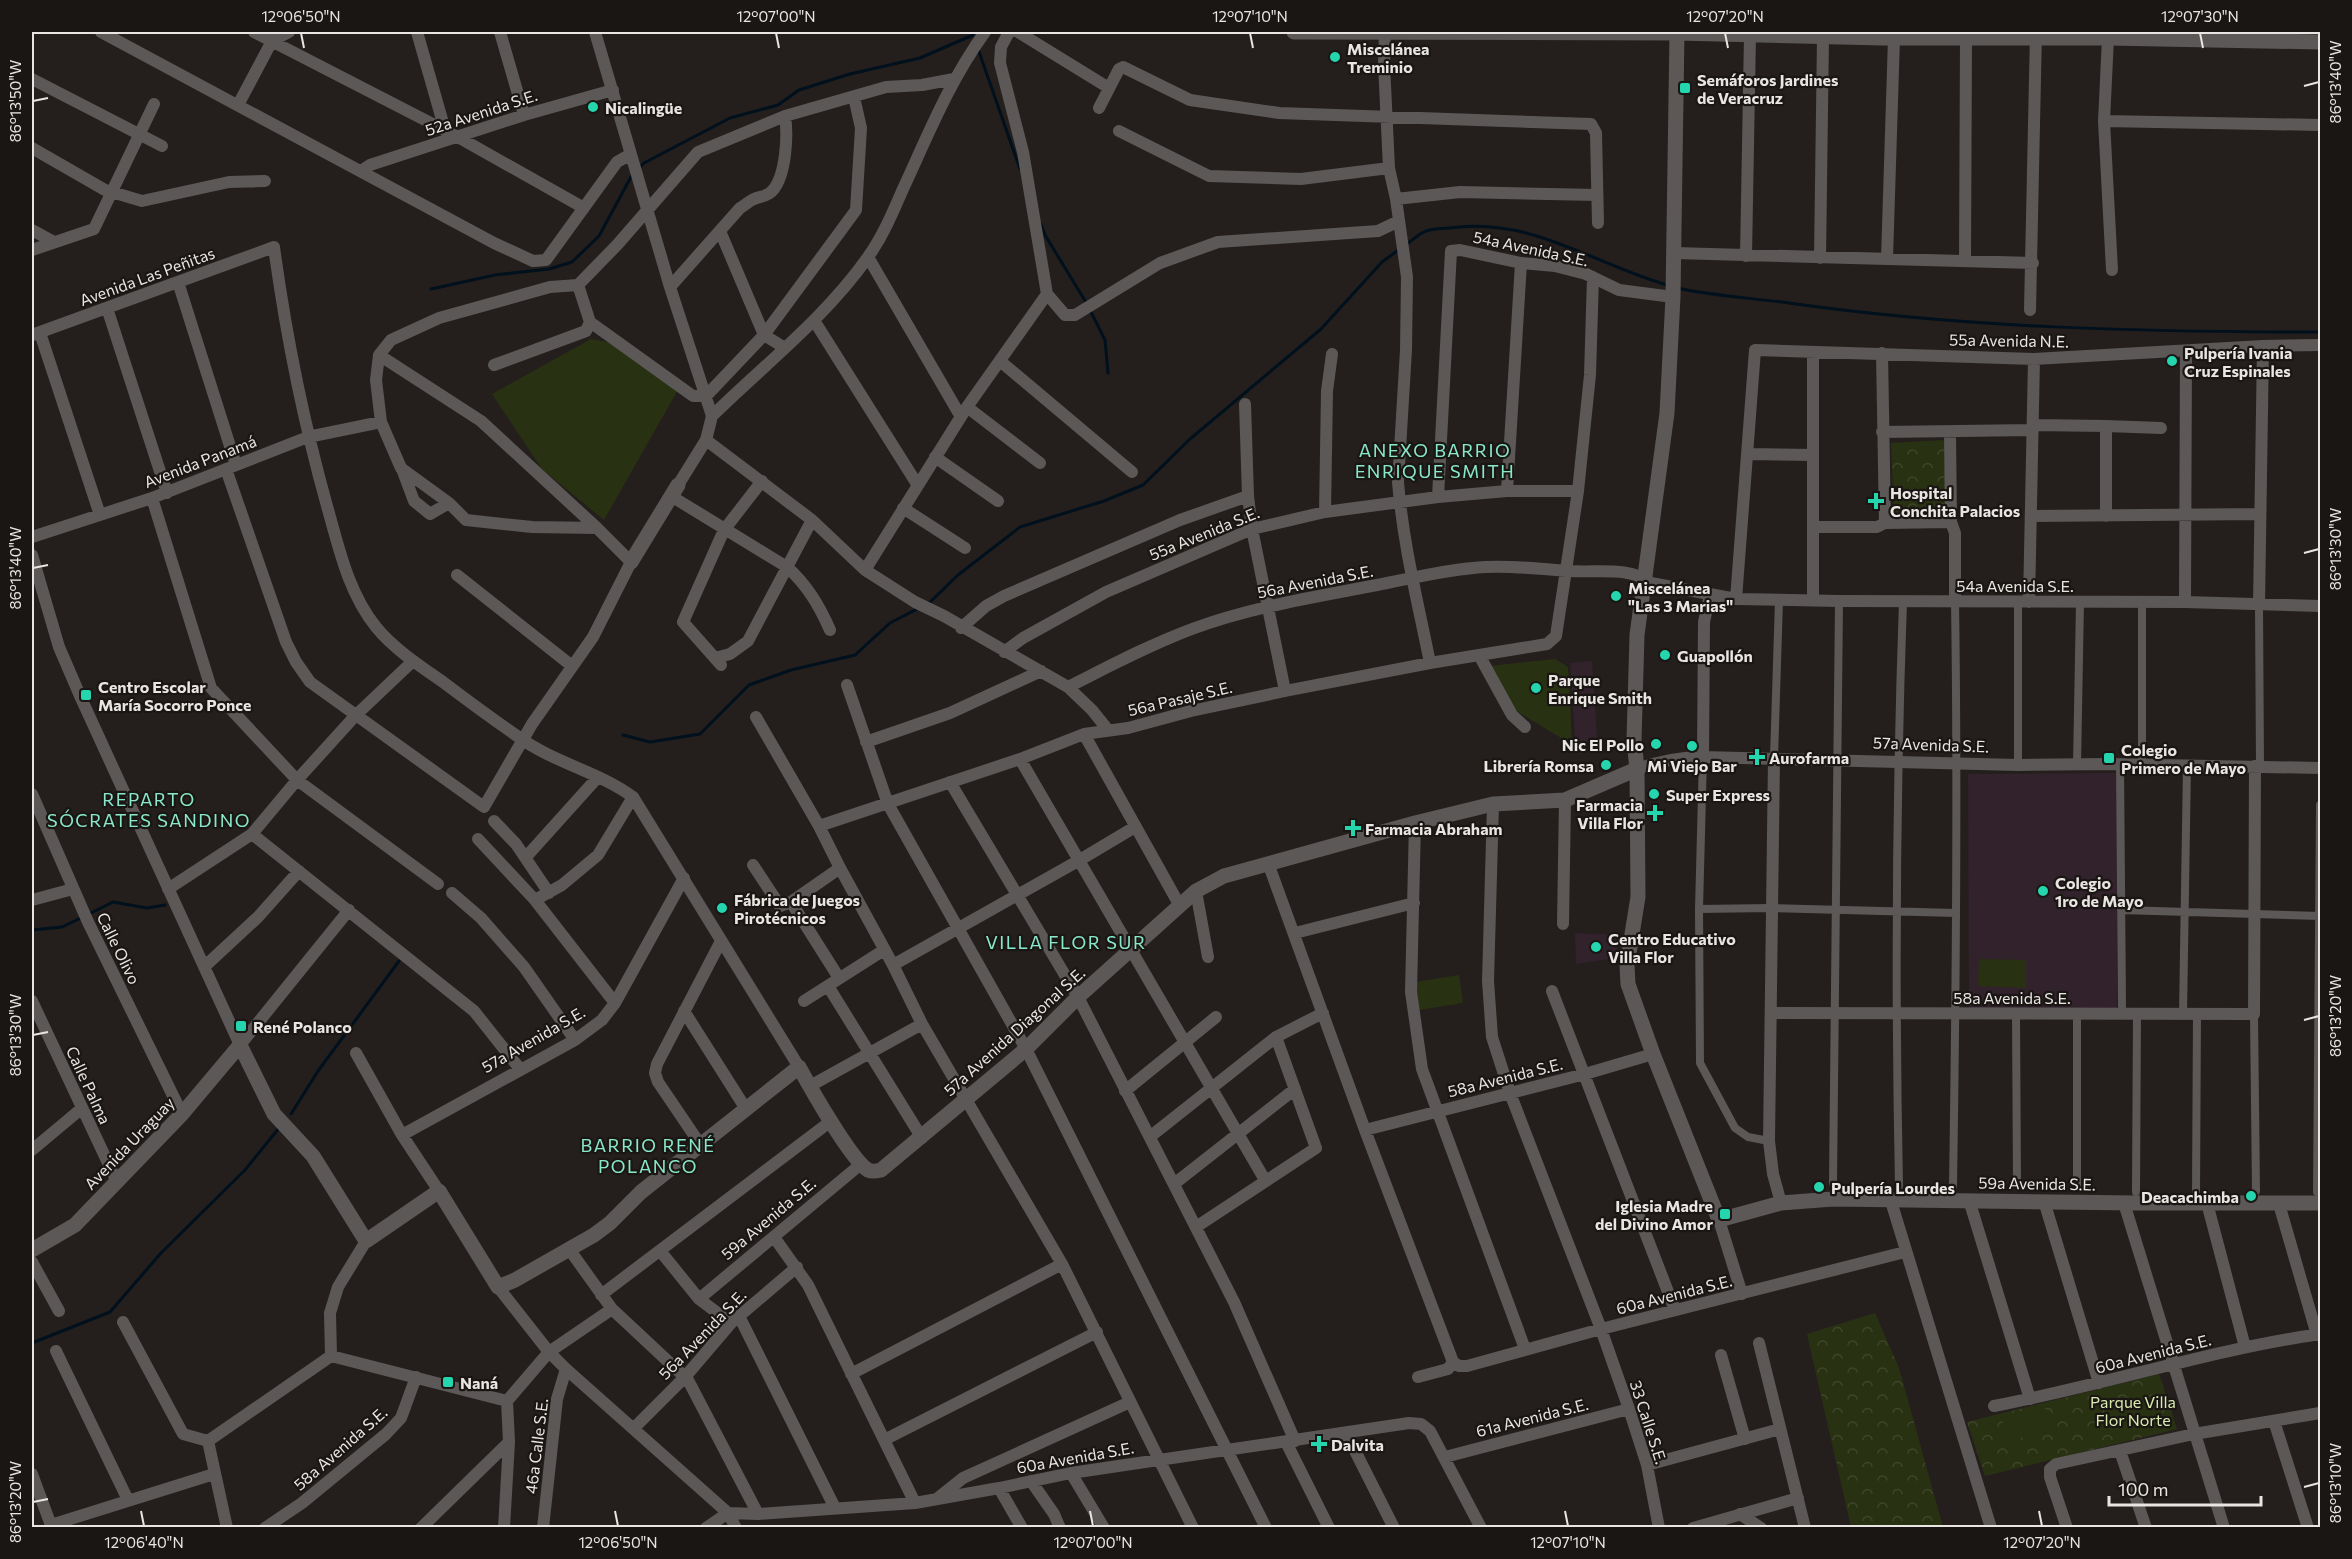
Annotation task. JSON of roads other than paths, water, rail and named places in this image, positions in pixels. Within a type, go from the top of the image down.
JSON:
[{"type":"street","points":[[255,32],[445,130],[584,208]]},
{"type":"street","points":[[238,105],[272,41],[289,32]]},
{"type":"street","points":[[417,32],[445,130]]},
{"type":"street","points":[[500,32],[524,115]]},
{"type":"street","points":[[178,282],[231,467],[286,642],[296,662],[310,682],[484,807],[532,724],[593,637],[631,562],[706,440],[712,416],[670,287],[596,32]]},
{"type":"street","points":[[712,416],[762,367],[815,321],[868,257],[890,218],[954,79],[985,32]]},
{"type":"street","points":[[1009,32],[1001,47],[1000,63],[1023,152],[1047,294],[1065,315],[1075,315],[1160,263],[1218,242],[1378,231],[1399,224]]},
{"type":"street","points":[[1018,32],[1109,88]]},
{"type":"street","points":[[1294,32],[1677,32],[1894,38],[2036,35],[2108,38],[2294,36],[2320,42]]},
{"type":"street","points":[[1385,32],[1389,168],[1396,199],[1407,277],[1406,350],[1398,482],[1413,578],[1430,663]]},
{"type":"street","points":[[1677,32],[1675,253],[1667,412],[1647,582],[1637,635],[1634,740],[1637,769],[1638,897],[1627,965],[1628,984],[1653,1054],[1719,1220],[1742,1294]]},
{"type":"street","points":[[107,33],[494,243],[533,261],[546,260],[617,162],[634,165]]},
{"type":"street","points":[[1746,256],[1750,34]]},
{"type":"street","points":[[2030,310],[2033,263],[2036,35]]},
{"type":"street","points":[[1821,258],[1823,37]]},
{"type":"street","points":[[1887,259],[1894,38]]},
{"type":"street","points":[[1965,38],[1965,261]]},
{"type":"street","points":[[2108,38],[2104,121],[2112,270]]},
{"type":"street","points":[[1098,108],[1123,67],[1190,100],[1279,113],[1591,124],[1596,133],[1598,224]]},
{"type":"street","points":[[32,79],[162,146]]},
{"type":"street","points":[[449,503],[430,514],[414,501],[381,422],[376,380],[379,355],[391,340],[439,318],[550,287],[579,285],[698,152],[785,116],[886,87],[922,85],[954,79]]},
{"type":"street","name":"52a Avenida S.E.","points":[[361,171],[370,165],[524,115],[613,90]]},
{"type":"street","points":[[579,285],[590,322],[693,396],[706,396],[764,335],[856,210],[861,128],[854,97]]},
{"type":"street","points":[[32,250],[94,229],[154,104]]},
{"type":"street","points":[[670,287],[740,208],[753,199],[767,195],[775,188],[785,156],[787,130],[785,116]]},
{"type":"street","points":[[2104,121],[2320,125]]},
{"type":"street","points":[[1119,131],[1209,176],[1300,180],[1389,168]]},
{"type":"street","points":[[32,148],[112,192],[142,201],[229,182],[265,181]]},
{"type":"street","points":[[1396,199],[1460,192],[1597,195]]},
{"type":"street","points":[[32,230],[54,242]]},
{"type":"street","points":[[720,231],[764,335],[785,348]]},
{"type":"street","name":"Avenida Las Peñitas","points":[[36,334],[274,248],[284,324],[308,437]]},
{"type":"street","name":"54a Avenida S.E.","points":[[1438,497],[1451,251],[1460,250],[1521,263],[1555,266],[1593,277],[1619,290],[1673,290]]},
{"type":"street","points":[[1675,253],[2033,263]]},
{"type":"street","points":[[868,257],[964,412],[1040,463]]},
{"type":"street","points":[[1507,491],[1521,263]]},
{"type":"street","points":[[1566,571],[1578,491],[1590,375],[1593,277]]},
{"type":"street","points":[[865,570],[964,412],[1047,294]]},
{"type":"street","points":[[107,308],[167,493]]},
{"type":"street","points":[[815,321],[917,484]]},
{"type":"street","points":[[494,365],[585,332],[590,322]]},
{"type":"street","points":[[36,334],[100,515]]},
{"type":"street","name":"55a Avenida N.E.","points":[[1748,454],[1755,350],[2034,359],[2320,345]]},
{"type":"street","points":[[2256,1191],[2253,1014],[2263,346]]},
{"type":"street","points":[[2185,602],[2186,351]]},
{"type":"street","points":[[1813,352],[1813,600]]},
{"type":"street","points":[[1882,353],[1885,524]]},
{"type":"street","points":[[1325,512],[1327,391],[1332,354]]},
{"type":"street","points":[[379,355],[481,421],[631,562]]},
{"type":"street","points":[[2018,765],[2024,602],[2031,516],[2034,359]]},
{"type":"street","points":[[1000,361],[1132,472]]},
{"type":"street","points":[[1245,404],[1248,496],[1252,529],[1285,691]]},
{"type":"street","name":"Avenida Panamá","points":[[32,537],[167,493],[308,437],[381,422]]},
{"type":"street","points":[[2106,426],[2106,516]]},
{"type":"street","points":[[1882,432],[1950,432],[2106,426],[2162,428]]},
{"type":"street","points":[[1950,432],[1951,522],[1955,533],[1958,763],[1953,1186]]},
{"type":"street","points":[[308,437],[345,568],[360,606],[378,630],[413,661],[523,740],[620,787],[633,797],[831,1120],[861,1164]]},
{"type":"street","points":[[706,440],[812,520],[865,570],[915,602],[944,616],[1068,687],[1092,710],[1108,730]]},
{"type":"street","points":[[1736,599],[1748,454],[1813,455]]},
{"type":"street","points":[[935,457],[998,501]]},
{"type":"street","points":[[401,468],[449,503],[466,520],[532,527],[597,528]]},
{"type":"street","points":[[762,481],[724,530],[683,621],[718,662],[748,641],[812,520]]},
{"type":"street","points":[[674,491],[724,530],[787,567],[800,579],[816,601],[830,630]]},
{"type":"street","name":"55a Avenida S.E.","points":[[1004,652],[1023,638],[1106,592],[1252,529],[1325,512],[1400,504],[1438,497],[1507,491],[1578,491]]},
{"type":"street","points":[[962,627],[987,606],[1004,596],[1170,525],[1248,496]]},
{"type":"street","points":[[152,498],[211,688],[297,780],[438,884]]},
{"type":"street","points":[[903,508],[965,548]]},
{"type":"street","points":[[2031,516],[2260,514]]},
{"type":"street","points":[[1813,527],[1876,527],[1885,524],[1951,522]]},
{"type":"street","points":[[32,555],[59,647],[240,1046],[274,1114],[312,1156],[366,1241]]},
{"type":"street","name":"56a Avenida S.E.","points":[[1068,687],[1192,629],[1266,606],[1413,578],[1486,567],[1529,567],[1584,572],[1594,578],[1647,582],[1710,595]]},
{"type":"street","name":"56a Pasaje S.E.","points":[[819,826],[1020,759],[1084,734],[1128,728],[1191,711],[1285,691],[1430,663],[1547,644],[1557,636],[1566,571]]},
{"type":"street","points":[[457,575],[572,666]]},
{"type":"street","points":[[1710,595],[1704,622],[1699,909],[1700,1063],[1735,1128],[1748,1137],[1769,1141]]},
{"type":"street","name":"54a Avenida S.E.","points":[[1710,595],[1736,599],[1779,600],[2185,602],[2320,606]]},
{"type":"street","points":[[1779,600],[1771,908],[1769,1141],[1773,1174],[1781,1203]]},
{"type":"street","points":[[1833,1183],[1839,601]]},
{"type":"street","points":[[1903,601],[1897,761],[1894,1192],[1905,1251],[1991,1527]]},
{"type":"street","points":[[2077,765],[2080,602]]},
{"type":"street","points":[[2142,602],[2142,764]]},
{"type":"street","points":[[1479,656],[1512,715],[1525,728]]},
{"type":"street","points":[[168,889],[252,834],[355,716],[413,661]]},
{"type":"street","points":[[866,742],[950,713],[1041,671]]},
{"type":"street","points":[[847,685],[888,804],[1026,1048],[1266,1527]]},
{"type":"street","points":[[756,717],[819,826],[922,1024],[1062,1264],[1193,1527]]},
{"type":"street","points":[[1084,734],[1180,906]]},
{"type":"street","name":"57a Avenida S.E.","points":[[1268,863],[1493,804],[1565,800],[1658,761],[1680,757],[2018,765],[2142,764],[2320,768]]},
{"type":"street","points":[[1020,759],[1265,1180]]},
{"type":"street","points":[[2120,764],[2122,1006]]},
{"type":"street","points":[[2183,1014],[2187,765]]},
{"type":"street","points":[[526,857],[598,777]]},
{"type":"street","points":[[950,782],[1078,996],[1150,1136],[1234,1302],[1329,1527]]},
{"type":"street","name":"Calle Olivo","points":[[32,794],[86,917],[182,1114]]},
{"type":"street","points":[[535,900],[562,885],[598,855],[633,797]]},
{"type":"street","points":[[1563,924],[1565,800]]},
{"type":"street","name":"33 Calle S.E.","points":[[1493,804],[1488,981],[1492,1037],[1510,1093],[1629,1409],[1647,1465],[1659,1527]]},
{"type":"street","points":[[2319,1197],[2320,806]]},
{"type":"street","points":[[494,821],[526,857],[549,893]]},
{"type":"street","points":[[1415,823],[1411,992],[1422,1069],[1525,1349]]},
{"type":"street","points":[[893,965],[1078,861],[1135,826]]},
{"type":"street","points":[[252,834],[474,1011],[520,1069]]},
{"type":"street","points":[[478,838],[535,900],[615,1002]]},
{"type":"street","points":[[1268,863],[1365,1130],[1453,1362],[1448,1369],[1418,1377]]},
{"type":"street","name":"57a Avenida Diagonal S.E.","points":[[861,1164],[875,1172],[892,1164],[1026,1048],[1078,996],[1196,891],[1224,876],[1268,863]]},
{"type":"street","points":[[753,865],[780,906],[791,902],[840,868]]},
{"type":"street","points":[[204,967],[258,917],[299,871]]},
{"type":"street","name":"57a Avenida S.E.","points":[[402,1135],[575,1040],[602,1020],[615,1002],[684,878]]},
{"type":"street","points":[[32,900],[73,889]]},
{"type":"street","points":[[1196,891],[1208,957]]},
{"type":"street","points":[[452,893],[481,918],[524,967],[575,1040]]},
{"type":"street","points":[[791,902],[839,978]]},
{"type":"street","points":[[1295,933],[1414,903]]},
{"type":"street","points":[[1699,909],[1771,908],[1956,913]]},
{"type":"street","points":[[240,1046],[349,910]]},
{"type":"street","points":[[2121,910],[2255,912],[2320,916]]},
{"type":"street","points":[[700,1144],[658,1082],[655,1072],[721,941]]},
{"type":"street","points":[[804,1001],[884,950]]},
{"type":"street","points":[[828,986],[921,1138]]},
{"type":"street","points":[[1552,992],[1675,1310]]},
{"type":"street","name":"Calle Palma","points":[[32,1001],[34,1017],[117,1182]]},
{"type":"street","points":[[684,1011],[746,1109]]},
{"type":"street","points":[[1150,1136],[1276,1037],[1323,1013]]},
{"type":"street","name":"58a Avenida S.E.","points":[[1771,1013],[2253,1014]]},
{"type":"street","points":[[2016,1014],[2017,1183]]},
{"type":"street","points":[[2077,1014],[2077,1187]]},
{"type":"street","points":[[2136,1192],[2138,1014]]},
{"type":"street","points":[[2197,1014],[2201,1199],[2245,1347]]},
{"type":"street","points":[[1125,1091],[1216,1017]]},
{"type":"street","points":[[810,1086],[922,1024]]},
{"type":"street","points":[[1196,1227],[1316,1148],[1276,1037]]},
{"type":"street","name":"Avenida Uraguay","points":[[32,1250],[75,1225],[182,1114],[240,1046]]},
{"type":"street","points":[[356,1053],[402,1135],[498,1287],[549,1352],[728,1513],[736,1527]]},
{"type":"street","name":"58a Avenida S.E.","points":[[1365,1130],[1585,1074],[1653,1054]]},
{"type":"street","points":[[498,1287],[515,1280],[610,1223],[641,1192],[799,1067]]},
{"type":"street","points":[[1174,1184],[1295,1089]]},
{"type":"street","points":[[32,1150],[81,1109]]},
{"type":"street","points":[[601,1295],[661,1252],[831,1120]]},
{"type":"street","name":"59a Avenida S.E.","points":[[699,1299],[861,1164]]},
{"type":"street","points":[[332,1356],[330,1313],[339,1287],[366,1241],[439,1191]]},
{"type":"street","name":"59a Avenida S.E.","points":[[1719,1220],[1781,1203],[1894,1192],[1969,1200],[2124,1203],[2201,1199],[2278,1204],[2319,1197]]},
{"type":"street","points":[[1969,1200],[2030,1399]]},
{"type":"street","points":[[2043,1202],[2099,1383]]},
{"type":"street","points":[[2124,1203],[2172,1365],[2224,1527]]},
{"type":"street","points":[[2278,1204],[2319,1334]]},
{"type":"street","points":[[774,1237],[808,1285],[915,1503]]},
{"type":"street","points":[[569,1249],[612,1309],[685,1377],[758,1514]]},
{"type":"street","name":"60a Avenida S.E.","points":[[1453,1362],[1459,1366],[1467,1366],[1600,1329],[1905,1251]]},
{"type":"street","points":[[661,1252],[699,1299],[735,1319],[835,1508]]},
{"type":"street","points":[[32,1262],[59,1311]]},
{"type":"street","points":[[851,1374],[1062,1264]]},
{"type":"street","name":"56a Avenida S.E.","points":[[634,1428],[685,1377],[735,1319],[796,1267]]},
{"type":"street","points":[[504,1527],[509,1442],[507,1401],[549,1352],[612,1309]]},
{"type":"street","points":[[123,1322],[183,1434],[208,1441]]},
{"type":"street","points":[[884,1440],[1096,1332]]},
{"type":"street","name":"60a Avenida S.E.","points":[[1994,1406],[2245,1347],[2319,1334]]},
{"type":"street","points":[[1759,1343],[1805,1527]]},
{"type":"street","points":[[56,1351],[128,1500]]},
{"type":"street","points":[[1721,1355],[1745,1439]]},
{"type":"street","points":[[208,1441],[332,1356],[507,1401]]},
{"type":"street","name":"46a Calle S.E.","points":[[543,1527],[557,1399],[566,1369]]},
{"type":"street","name":"58a Avenida S.E.","points":[[265,1527],[302,1503],[386,1434],[401,1418],[416,1377]]},
{"type":"street","points":[[938,1498],[963,1478],[1130,1402]]},
{"type":"street","name":"61a Avenida S.E.","points":[[1445,1457],[1629,1409]]},
{"type":"street","points":[[2067,1527],[2050,1477],[2050,1469],[2056,1464],[2194,1434],[2320,1413]]},
{"type":"street","points":[[2274,1421],[2308,1527]]},
{"type":"street","name":"60a Avenida S.E.","points":[[728,1513],[758,1514],[915,1503],[1071,1473],[1409,1423],[1421,1424],[1430,1431],[1445,1457]]},
{"type":"street","points":[[1647,1465],[1780,1429]]},
{"type":"street","points":[[1346,1433],[1394,1527]]},
{"type":"street","points":[[208,1441],[227,1527]]},
{"type":"street","points":[[421,1527],[509,1442]]},
{"type":"street","points":[[2121,1451],[2146,1527]]},
{"type":"street","points":[[1445,1457],[1480,1527]]},
{"type":"street","points":[[1071,1473],[1104,1527]]},
{"type":"street","points":[[32,1474],[51,1526],[214,1474]]},
{"type":"street","points":[[1031,1481],[1054,1514],[1060,1527]]},
{"type":"street","points":[[999,1488],[1022,1527]]},
{"type":"street","points":[[1694,1527],[1798,1498]]},
{"type":"street","points":[[713,1525],[728,1513]]},
{"type":"street","points":[[1740,1514],[1761,1527]]},
{"type":"waterway","points":[[639,168],[644,163],[730,118],[778,105],[799,90],[850,74],[920,58],[973,35]]},
{"type":"waterway","points":[[978,49],[1020,169]]},
{"type":"waterway","points":[[431,289],[495,275],[549,269],[572,262],[599,236],[632,175]]},
{"type":"waterway","points":[[1041,224],[1045,235],[1087,304]]},
{"type":"waterway","points":[[1407,244],[1431,229],[1479,226],[1507,229],[1561,244],[1667,285]]},
{"type":"waterway","points":[[928,604],[958,575],[1020,527],[1104,501],[1143,485],[1190,439],[1321,329],[1382,262],[1400,249]]},
{"type":"waterway","points":[[1677,288],[1855,311],[1988,323],[2187,331],[2320,332]]},
{"type":"waterway","points":[[1090,310],[1105,340],[1108,373]]},
{"type":"waterway","points":[[623,735],[650,742],[700,734],[749,685],[791,670],[855,655],[890,623],[919,608]]},
{"type":"waterway","points":[[87,915],[113,902],[147,908],[165,905]]},
{"type":"waterway","points":[[32,930],[62,927],[81,918]]},
{"type":"waterway","points":[[291,1114],[318,1071],[399,961]]},
{"type":"waterway","points":[[32,1343],[110,1312],[161,1253],[245,1170],[279,1128]]},
{"type":"place","name":"Miscelánea Treminio","points":[[1335,57]]},
{"type":"place","name":"Semáforos Jardines de Veracruz","points":[[1685,88]]},
{"type":"place","name":"Nicalingüe","points":[[593,107]]},
{"type":"place","name":"Pulpería Ivania Cruz Espinales","points":[[2172,361]]},
{"type":"place","name":"Hospital Conchita Palacios","points":[[1876,501]]},
{"type":"place","name":"Miscelánea \"Las 3 Marias\"","points":[[1616,596]]},
{"type":"place","name":"Guapollón","points":[[1665,655]]},
{"type":"place","name":"Parque Enrique Smith","points":[[1536,688]]},
{"type":"place","name":"Centro Escolar María Socorro Ponce","points":[[86,695]]},
{"type":"place","name":"Nic El Pollo","points":[[1656,744]]},
{"type":"place","name":"Mi Viejo Bar","points":[[1692,746]]},
{"type":"place","name":"Aurofarma","points":[[1757,757]]},
{"type":"place","name":"Colegio Primero de Mayo","points":[[2109,758]]},
{"type":"place","name":"Librería Romsa","points":[[1606,765]]},
{"type":"place","name":"Super Express","points":[[1654,794]]},
{"type":"place","name":"Farmacia Villa Flor","points":[[1655,813]]},
{"type":"place","name":"Farmacia Abraham","points":[[1353,828]]},
{"type":"place","name":"Colegio 1ro de Mayo","points":[[2043,891]]},
{"type":"place","name":"Fábrica de Juegos Pirotécnicos","points":[[722,908]]},
{"type":"place","name":"Centro Educativo Villa Flor","points":[[1596,947]]},
{"type":"place","name":"René Polanco","points":[[241,1026]]},
{"type":"place","name":"Pulpería Lourdes","points":[[1819,1187]]},
{"type":"place","name":"Deacachimba","points":[[2251,1196]]},
{"type":"place","name":"Iglesia Madre del Divino Amor","points":[[1725,1214]]},
{"type":"place","name":"Naná","points":[[448,1382]]},
{"type":"place","name":"Dalvita","points":[[1319,1444]]},
{"type":"district","name":"ANEXO BARRIO ENRIQUE SMITH","points":[[1435,460]]},
{"type":"district","name":"REPARTO SÓCRATES SANDINO","points":[[149,809]]},
{"type":"district","name":"VILLA FLOR SUR","points":[[1066,942]]},
{"type":"district","name":"BARRIO RENÉ POLANCO","points":[[648,1155]]},
{"type":"park label","name":"Parque Villa Flor Norte","points":[[2133,1410]]}]
